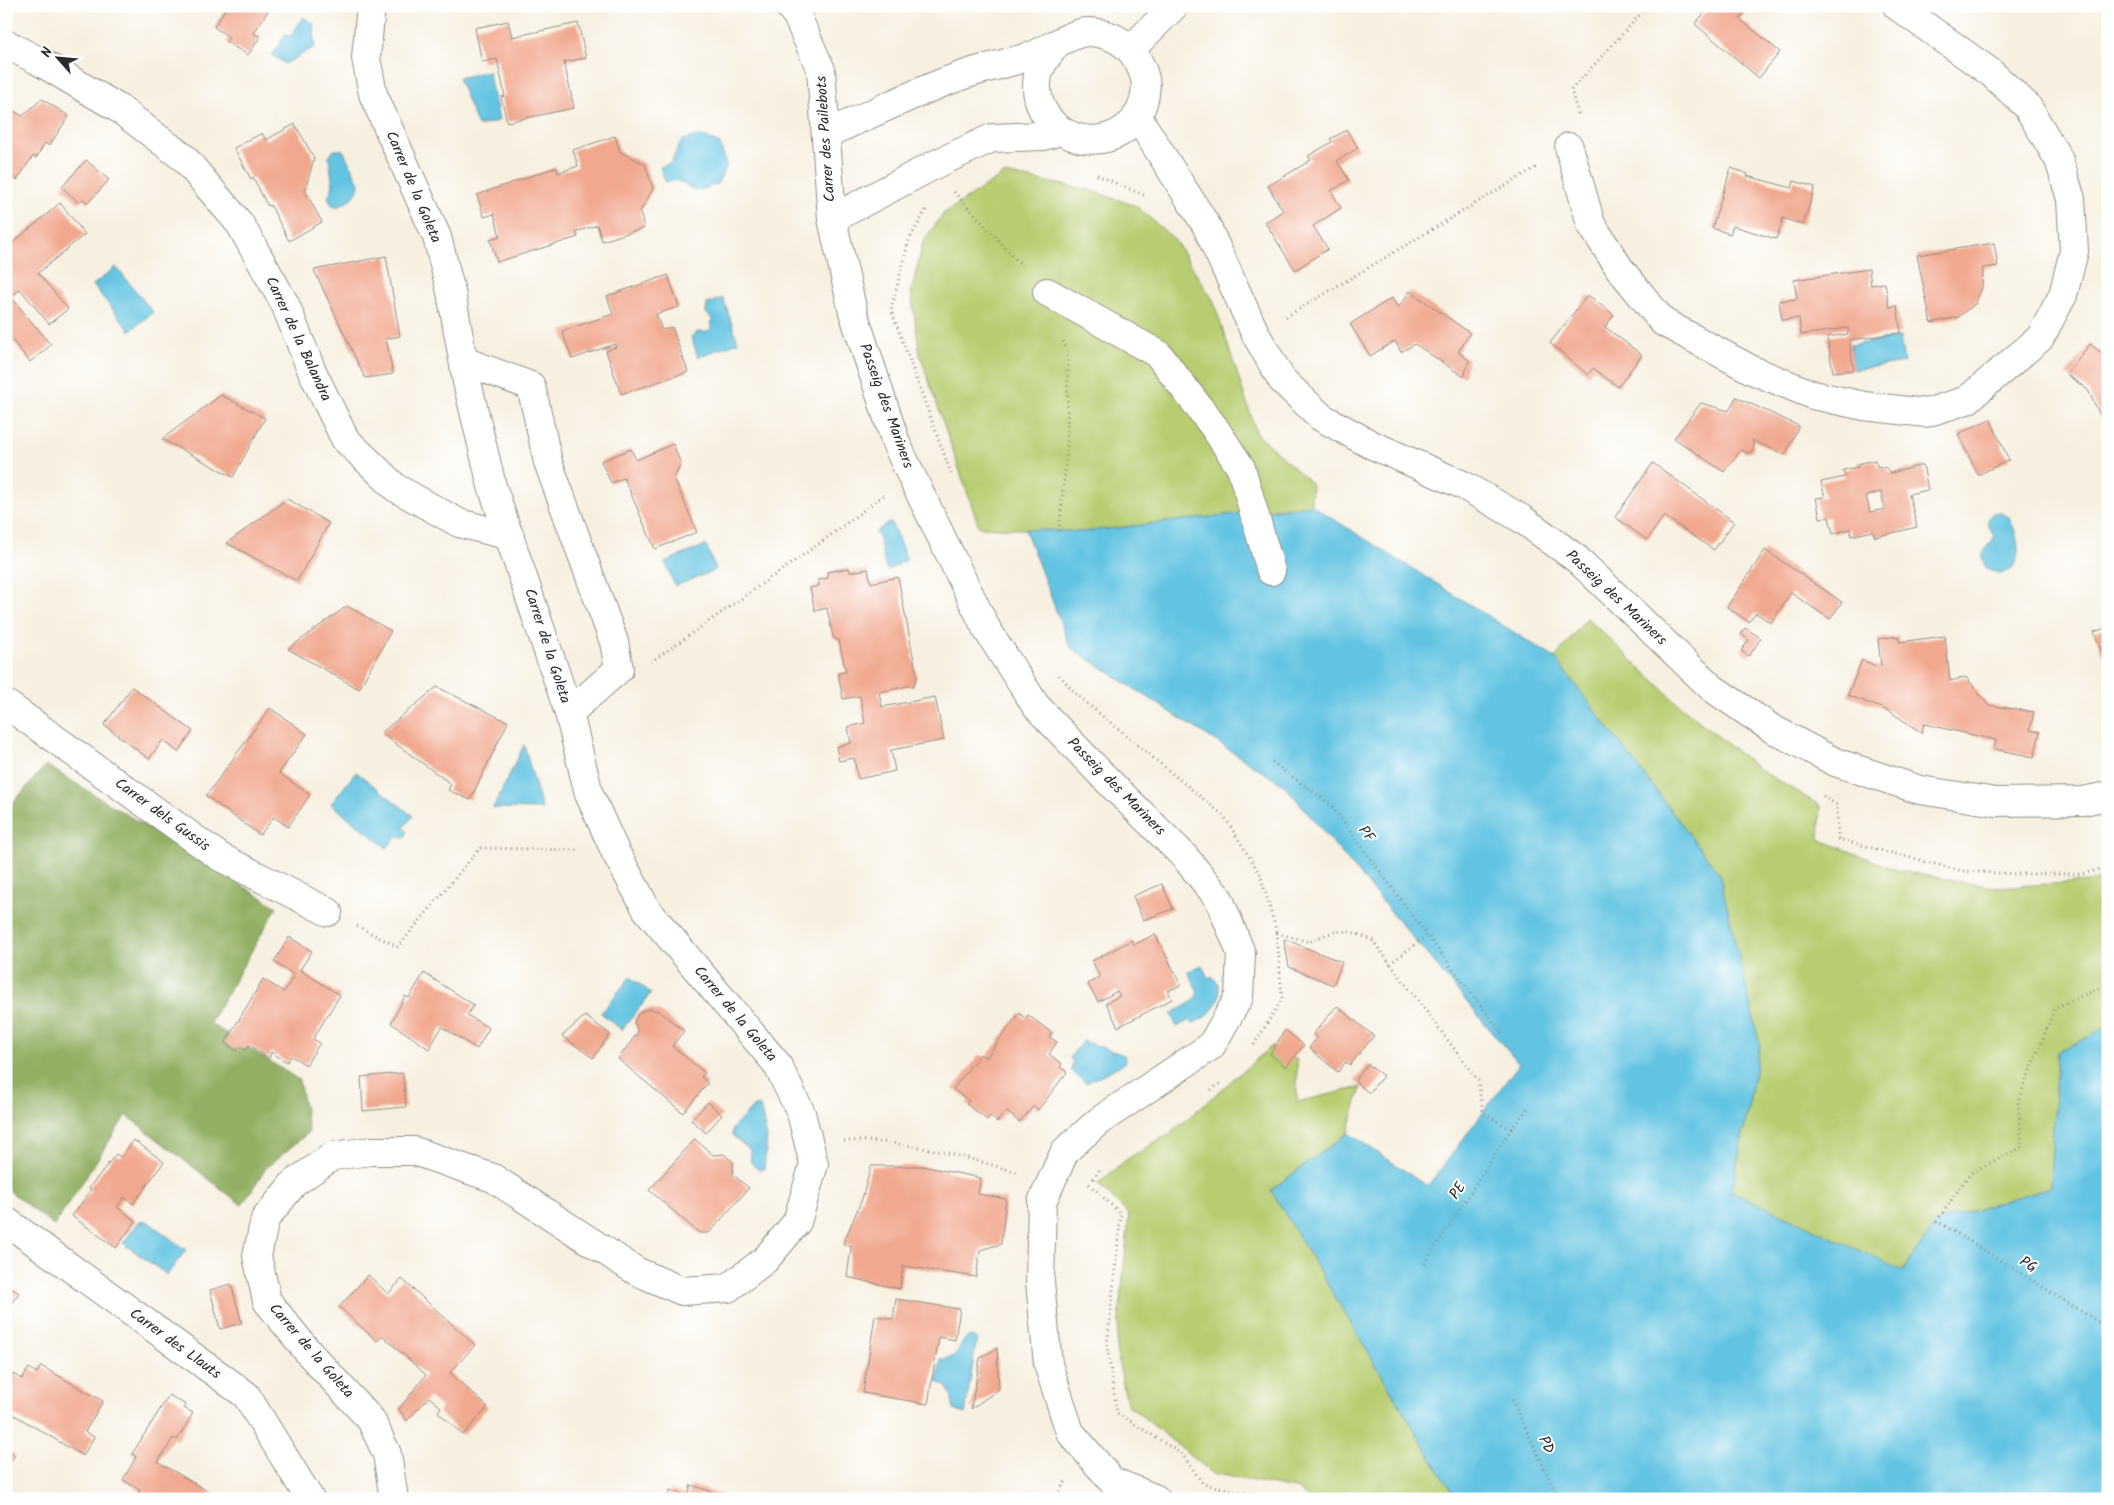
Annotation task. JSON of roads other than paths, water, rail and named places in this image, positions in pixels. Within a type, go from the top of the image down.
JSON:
[{"type":"street","name":"Carrer de la Goleta","points":[[371,6],[366,58],[373,94],[437,237],[451,292],[464,361],[492,486],[569,713],[589,794],[615,851],[648,910],[777,1064],[801,1113],[814,1164],[798,1222],[765,1260],[728,1288],[682,1291],[636,1271],[493,1178],[414,1151],[371,1151],[333,1156],[294,1183],[265,1219],[257,1256],[267,1301],[310,1353],[371,1420],[387,1454],[394,1499]]},
{"type":"street","name":"Carrer des Pailebots","points":[[789,6],[797,16],[821,70],[832,219]]},
{"type":"street","points":[[1131,49],[1174,6]]},
{"type":"street","points":[[1569,147],[1591,224],[1620,269],[1663,322],[1752,370],[1813,395],[1864,406],[1926,413],[1967,400],[2040,338],[2063,295],[2074,251],[2071,199],[2059,160],[2027,106],[1990,72],[1896,6]]},
{"type":"street","points":[[826,134],[958,77],[1031,56],[1055,46],[1069,37],[1088,32],[1113,36],[1131,49],[1142,65],[1146,84],[1144,99],[1137,116],[1131,124],[1116,135],[1100,140],[1081,139],[1060,131],[1050,121],[1041,105],[1038,94],[1038,75],[1043,61],[1055,46]]},
{"type":"street","name":"Carrer de la Balandra","points":[[6,44],[118,108],[184,158],[240,224],[286,304],[311,369],[345,439],[396,488],[460,522],[510,536]]},
{"type":"street","name":"Passeig des Mariners","points":[[1137,116],[1206,224],[1256,334],[1282,380],[1321,417],[1370,444],[1464,485],[1522,519],[1577,559],[1712,688],[1771,728],[1835,762],[1920,790],[1996,802],[2083,801],[2108,796]]},
{"type":"street","points":[[832,219],[936,164],[992,138],[1043,136],[1060,131]]},
{"type":"street","name":"Passeig des Mariners","points":[[832,219],[853,312],[896,443],[986,628],[1036,706],[1184,856],[1219,898],[1241,953],[1240,997],[1211,1046],[1100,1121],[1065,1151],[1042,1202],[1040,1282],[1048,1364],[1070,1432],[1112,1481],[1156,1499]]},
{"type":"street","points":[[1046,292],[1158,354],[1214,426],[1241,468],[1271,572]]},
{"type":"street","points":[[464,361],[532,386],[548,462],[614,642],[620,669],[569,713]]},
{"type":"street","name":"Carrer dels Gussis","points":[[6,704],[220,857],[328,912]]},
{"type":"street","name":"Carrer des Llauts","points":[[6,1221],[246,1395],[310,1499]]},
{"type":"water","points":[[303,17],[314,24],[315,47],[285,64],[272,55],[285,35],[291,36]]},
{"type":"water","points":[[488,71],[499,120],[478,126],[458,78]]},
{"type":"water","points":[[700,135],[720,144],[727,166],[717,184],[697,191],[676,180],[666,183],[660,167],[671,163],[681,141]]},
{"type":"water","points":[[334,150],[343,150],[359,183],[359,188],[355,195],[349,201],[337,207],[332,205],[328,198],[333,186],[329,157]]},
{"type":"water","points":[[116,267],[153,312],[130,331],[93,285]]},
{"type":"water","points":[[723,298],[738,342],[698,357],[691,337],[698,332],[707,332],[711,328],[712,319],[706,313],[707,304]]},
{"type":"water","points":[[1900,337],[1904,362],[1854,370],[1850,345]]},
{"type":"water","points":[[1311,505],[1555,658],[1719,873],[1760,1045],[1732,1191],[1903,1271],[1937,1221],[2050,1187],[2057,1052],[2108,1027],[2108,1499],[1456,1499],[1271,1190],[1348,1133],[1428,1186],[1519,1064],[1285,786],[1070,647],[1025,529],[1083,532]]},
{"type":"water","points":[[1999,512],[2009,517],[2015,533],[2018,550],[2014,565],[2009,571],[2000,574],[1986,568],[1983,557],[1984,551],[1994,538],[1988,519],[1993,513]]},
{"type":"water","points":[[887,523],[892,524],[907,560],[888,570],[886,569],[878,535],[875,533]]},
{"type":"water","points":[[706,545],[716,570],[675,586],[665,562]]},
{"type":"water","points":[[524,745],[542,809],[493,808]]},
{"type":"water","points":[[356,772],[413,816],[404,827],[407,831],[406,836],[401,838],[397,836],[387,848],[331,804]]},
{"type":"water","points":[[1202,965],[1208,978],[1212,976],[1217,983],[1219,997],[1207,1016],[1193,1023],[1190,1020],[1177,1027],[1171,1014],[1195,1000],[1198,992],[1188,971]]},
{"type":"water","points":[[630,977],[651,993],[622,1030],[601,1013]]},
{"type":"water","points":[[1083,1041],[1124,1055],[1125,1063],[1086,1083],[1071,1071],[1073,1063],[1070,1057]]},
{"type":"water","points":[[754,1106],[760,1106],[767,1138],[764,1169],[759,1170],[751,1163],[750,1150],[732,1135],[732,1129]]},
{"type":"water","points":[[147,1221],[186,1250],[167,1275],[123,1243],[139,1222]]},
{"type":"water","points":[[969,1336],[977,1338],[965,1414],[954,1410],[948,1390],[937,1382],[941,1359],[954,1356]]}]
